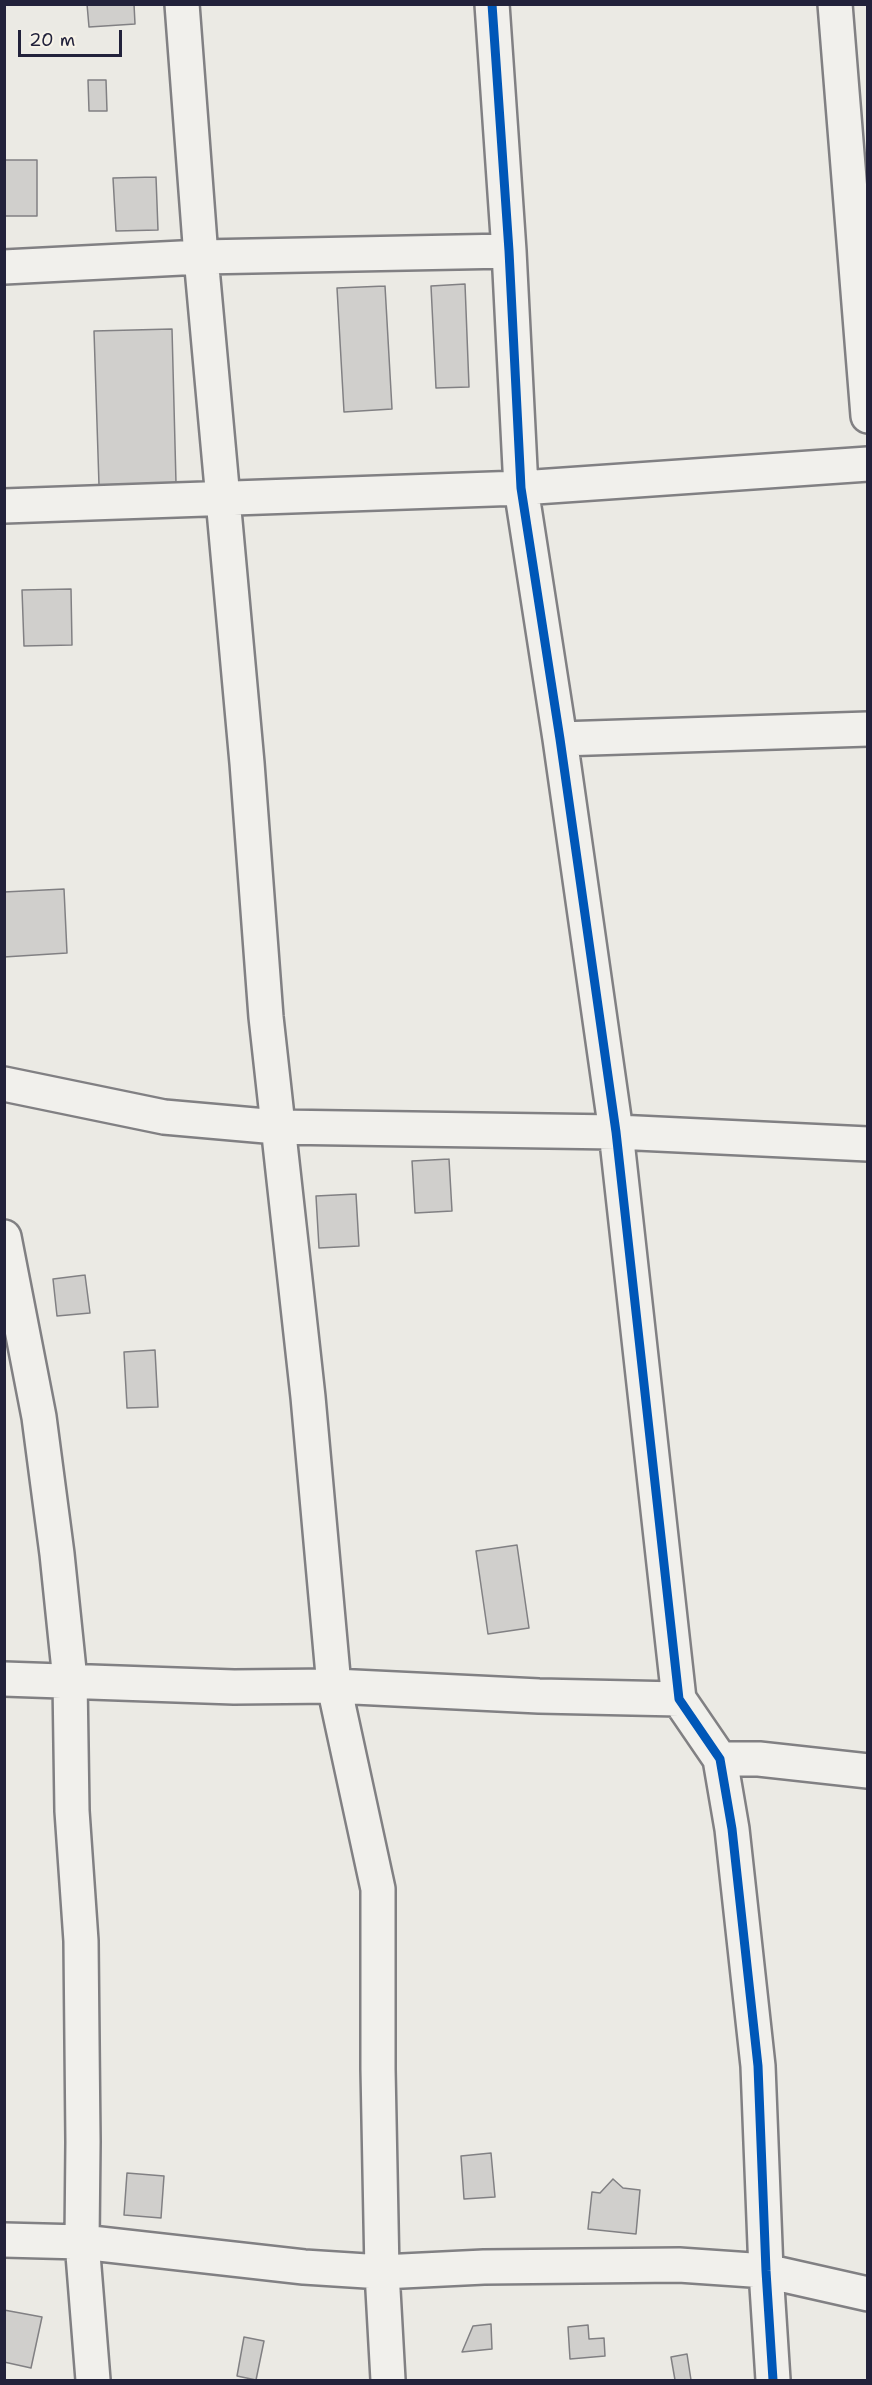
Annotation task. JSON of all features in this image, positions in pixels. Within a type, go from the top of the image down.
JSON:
[{"type":"street","points":[[182,4],[201,257],[247,763],[266,1017],[308,1397],[334,1686],[378,1888],[378,2069],[382,2272],[388,2380]]},
{"type":"street","points":[[492,4],[509,252],[521,488],[560,739],[616,1132],[679,1699],[720,1759],[732,1829],[758,2066],[773,2380]]},
{"type":"street","points":[[835,4],[867,416]]},
{"type":"street","points":[[4,267],[201,257],[509,252]]},
{"type":"street","points":[[4,506],[521,488],[867,464]]},
{"type":"street","points":[[560,739],[867,729]]},
{"type":"street","points":[[4,1084],[164,1117],[277,1127],[616,1132],[867,1144]]},
{"type":"street","points":[[4,1237],[39,1417],[57,1554],[70,1680],[72,1811],[81,1941],[82,2242],[93,2380]]},
{"type":"street","points":[[4,1679],[234,1687],[334,1686],[539,1696],[679,1699]]},
{"type":"street","points":[[720,1759],[759,1759],[867,1771]]},
{"type":"street","points":[[4,2241],[82,2242],[304,2267],[382,2272],[484,2267],[679,2265],[766,2271],[867,2294]]},
{"type":"building","points":[[87,4],[134,4],[135,24],[89,27]]},
{"type":"building","points":[[88,80],[106,80],[107,111],[89,111]]},
{"type":"building","points":[[4,160],[37,160],[37,216],[4,216]]},
{"type":"building","points":[[156,177],[158,230],[116,231],[113,178]]},
{"type":"building","points":[[465,284],[469,387],[436,388],[431,286]]},
{"type":"building","points":[[385,286],[392,409],[344,412],[337,288]]},
{"type":"building","points":[[172,329],[176,483],[99,485],[94,331]]},
{"type":"building","points":[[71,589],[72,645],[24,646],[22,590]]},
{"type":"building","points":[[64,889],[67,953],[4,957],[4,892]]},
{"type":"building","points":[[449,1159],[452,1211],[415,1213],[412,1161]]},
{"type":"building","points":[[356,1194],[359,1246],[319,1248],[316,1196]]},
{"type":"building","points":[[85,1275],[90,1313],[57,1316],[53,1279]]},
{"type":"building","points":[[155,1350],[158,1407],[127,1408],[124,1352]]},
{"type":"building","points":[[517,1545],[529,1628],[488,1634],[476,1551]]},
{"type":"building","points":[[491,2153],[495,2197],[464,2199],[461,2156]]},
{"type":"building","points":[[127,2173],[164,2176],[161,2218],[124,2215]]},
{"type":"building","points":[[613,2179],[623,2188],[640,2190],[636,2234],[588,2229],[592,2192],[600,2193]]},
{"type":"building","points":[[4,2310],[42,2317],[31,2368],[4,2362]]},
{"type":"building","points":[[491,2324],[492,2349],[462,2352],[473,2326]]},
{"type":"building","points":[[588,2325],[589,2339],[604,2338],[605,2356],[570,2359],[568,2327]]},
{"type":"building","points":[[244,2337],[264,2341],[256,2380],[237,2376]]},
{"type":"building","points":[[687,2354],[691,2380],[675,2380],[671,2357]]},
{"type":"cycle path","points":[[492,4],[509,251],[521,488],[560,739],[616,1132],[679,1699],[720,1759],[732,1829],[758,2066],[773,2380]]}]
